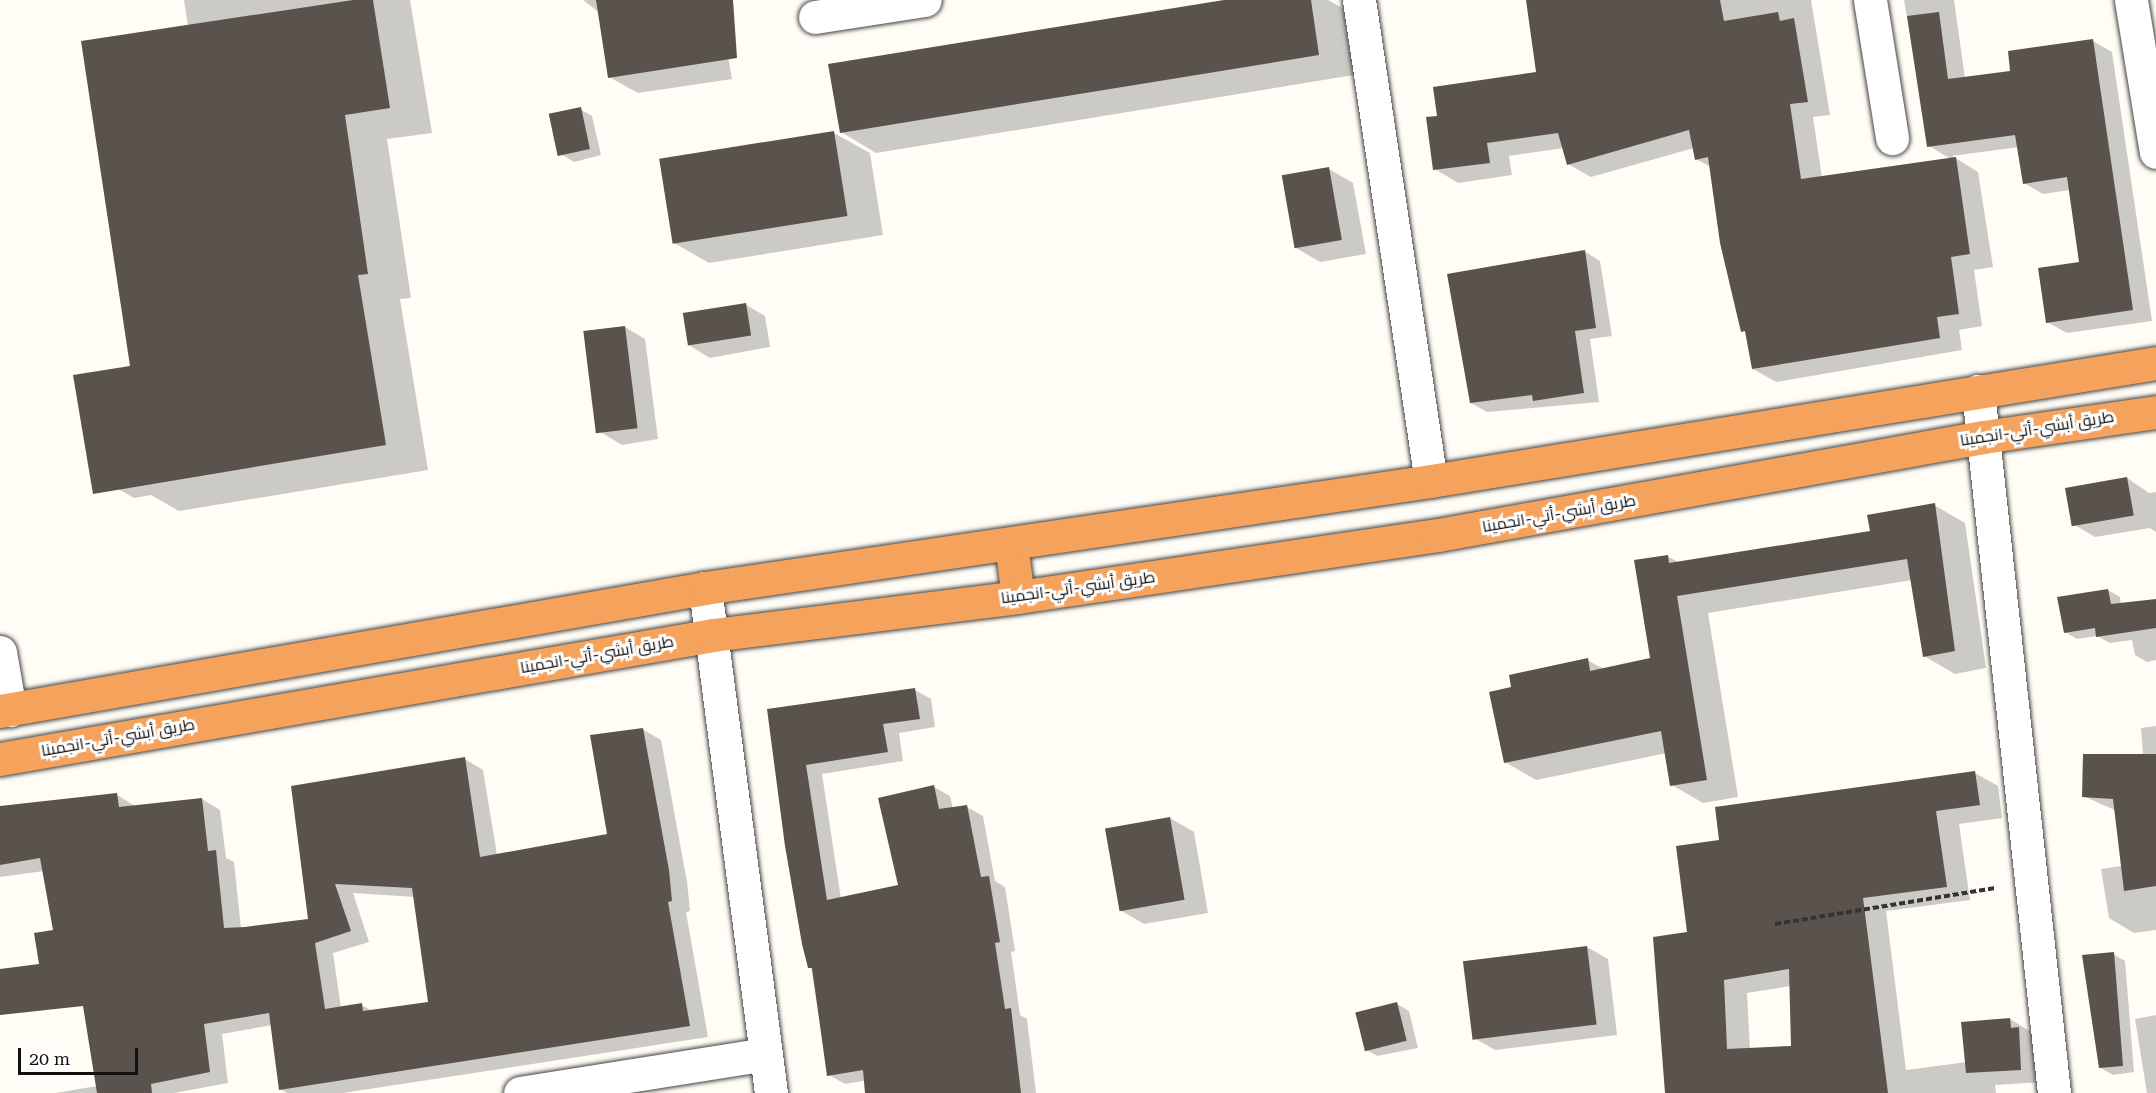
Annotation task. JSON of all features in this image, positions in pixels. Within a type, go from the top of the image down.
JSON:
[{"type":"highway","points":[[5,711],[705,588],[1431,481],[2156,363]]},
{"type":"highway","name":"طريق أبشي-أتي-انجمينا","points":[[0,759],[712,635],[1018,597],[1438,535],[1983,437],[2156,412]]},
{"type":"highway","points":[[1011,544],[1018,597]]},
{"type":"street","points":[[815,17],[925,0]]},
{"type":"street","points":[[1359,0],[1431,481]]},
{"type":"street","points":[[1870,0],[1892,138]]},
{"type":"street","points":[[2131,0],[2156,152]]},
{"type":"street","points":[[1978,391],[2034,882],[2054,1093]]},
{"type":"street","points":[[705,588],[771,1093]]},
{"type":"street","points":[[0,652],[5,711]]},
{"type":"street","points":[[520,1093],[765,1054]]},
{"type":"path","points":[[1775,924],[2034,882]]},
{"type":"building","points":[[353,0],[373,0],[390,108],[345,115],[368,274],[358,275],[386,445],[93,494],[73,375],[130,366],[81,41]]},
{"type":"building","points":[[596,0],[733,0],[737,58],[608,78]]},
{"type":"building","points":[[1224,0],[1311,0],[1319,55],[840,133],[828,64]]},
{"type":"building","points":[[1526,0],[1720,0],[1724,21],[1778,12],[1780,21],[1794,18],[1808,102],[1790,104],[1801,179],[1956,157],[1970,254],[1951,257],[1959,314],[1937,317],[1940,338],[1752,369],[1745,331],[1741,332],[1720,243],[1708,157],[1695,160],[1689,130],[1567,165],[1558,133],[1487,143],[1490,163],[1433,170],[1426,117],[1437,116],[1433,87],[1536,72]]},
{"type":"building","points":[[1939,12],[1948,79],[2010,71],[2008,51],[2093,39],[2133,310],[2046,323],[2038,268],[2079,262],[2067,177],[2023,184],[2015,135],[1927,147],[1907,16]]},
{"type":"building","points":[[581,107],[590,149],[558,156],[549,114]]},
{"type":"building","points":[[834,131],[847,216],[673,244],[659,159]]},
{"type":"building","points":[[1329,167],[1342,240],[1295,248],[1282,175]]},
{"type":"building","points":[[1585,250],[1596,328],[1575,331],[1584,393],[1533,401],[1532,395],[1470,403],[1447,274]]},
{"type":"building","points":[[746,303],[751,336],[688,346],[683,313]]},
{"type":"building","points":[[625,326],[638,428],[596,433],[583,331]]},
{"type":"building","points":[[2127,477],[2134,515],[2072,526],[2065,488]]},
{"type":"building","points":[[1935,503],[1955,651],[1923,657],[1907,559],[1677,596],[1707,780],[1670,786],[1661,731],[1504,763],[1489,692],[1511,687],[1509,675],[1588,658],[1590,671],[1650,658],[1634,560],[1668,555],[1669,563],[1870,531],[1867,515]]},
{"type":"building","points":[[2108,589],[2111,604],[2156,599],[2156,628],[2096,637],[2095,628],[2064,633],[2057,597]]},
{"type":"building","points":[[915,688],[920,719],[883,724],[888,752],[806,765],[827,900],[898,885],[878,798],[934,785],[939,809],[967,805],[981,877],[989,876],[1000,942],[995,943],[1005,1009],[1011,1008],[1021,1093],[865,1093],[863,1070],[827,1076],[812,968],[808,968],[802,944],[785,846],[767,709]]},
{"type":"building","points":[[643,728],[669,870],[672,901],[668,902],[690,1026],[279,1090],[269,1013],[204,1024],[210,1072],[151,1084],[152,1093],[97,1093],[83,1006],[0,1015],[0,969],[39,964],[34,933],[53,930],[40,858],[0,865],[0,806],[117,793],[119,807],[202,798],[208,851],[216,850],[224,928],[245,927],[308,919],[291,786],[465,757],[480,857],[607,834],[590,735]],"holes":[[[335,884],[412,888],[428,1002],[363,1011],[362,1003],[325,1009],[315,943],[351,931]]]},
{"type":"building","points":[[2083,754],[2156,754],[2156,886],[2124,891],[2113,799],[2082,797]]},
{"type":"building","points":[[1975,771],[1980,805],[1936,811],[1947,887],[1863,898],[1888,1093],[1665,1093],[1653,937],[1687,932],[1676,846],[1719,840],[1715,807]],"holes":[[[1789,969],[1791,1046],[1727,1049],[1724,980]]]},
{"type":"building","points":[[1170,817],[1185,900],[1120,911],[1105,828]]},
{"type":"building","points":[[1587,946],[1597,1024],[1473,1040],[1463,961]]},
{"type":"building","points":[[2114,952],[2123,1066],[2099,1068],[2082,955]]},
{"type":"building","points":[[1397,1002],[1407,1041],[1365,1051],[1355,1012]]},
{"type":"building","points":[[2010,1018],[2011,1028],[2019,1027],[2021,1070],[1966,1073],[1961,1022]]}]
